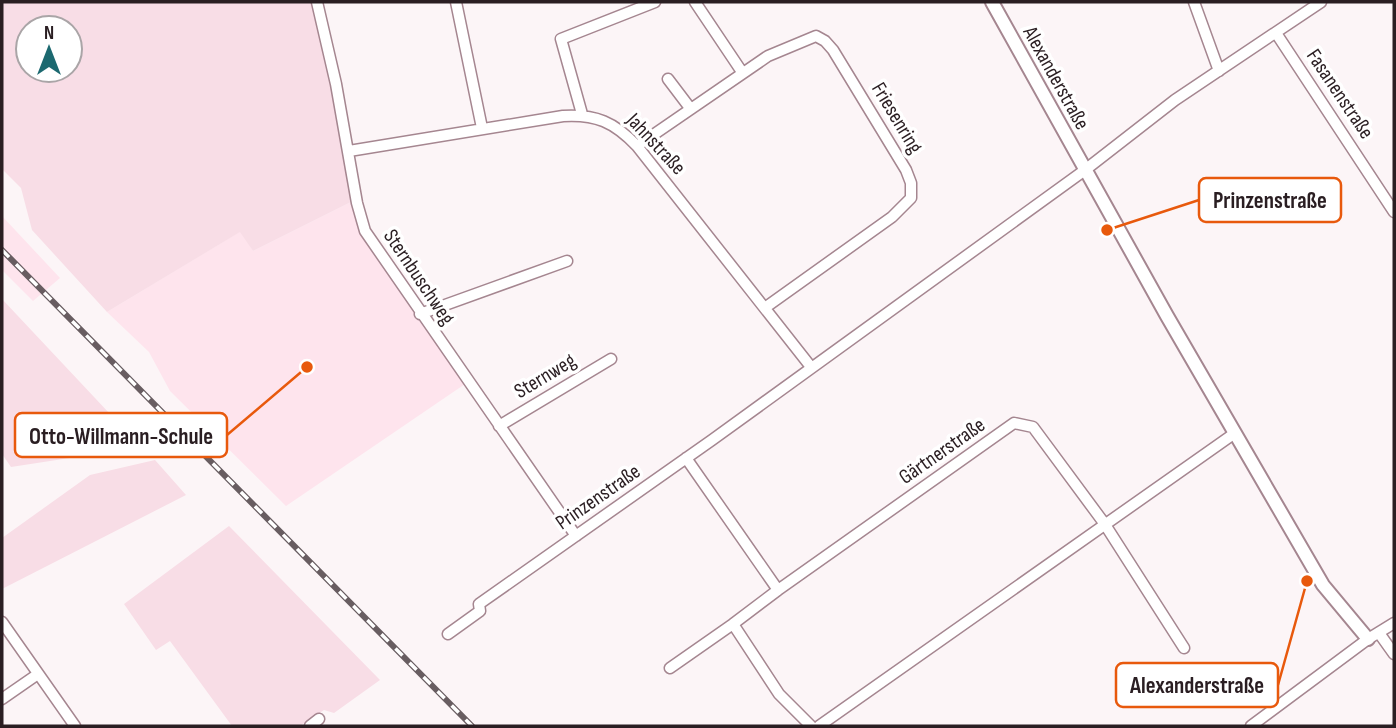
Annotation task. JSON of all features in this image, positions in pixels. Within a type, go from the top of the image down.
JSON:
[{"type":"street","name":"Sternbuschweg","points":[[317,2],[365,231],[576,536]]},
{"type":"street","points":[[456,2],[482,128]]},
{"type":"street","points":[[582,114],[561,40],[655,2]]},
{"type":"street","points":[[695,2],[742,72]]},
{"type":"street","name":"Alexanderstraße","points":[[992,2],[1323,585],[1374,636]]},
{"type":"street","points":[[1194,2],[1219,71]]},
{"type":"street","name":"Prinzenstraße","points":[[448,634],[480,611],[479,604],[1085,170],[1175,100],[1321,2]]},
{"type":"street","name":"Fasanenstraße","points":[[1276,33],[1394,212]]},
{"type":"street","name":"Friesenring","points":[[637,146],[768,56],[816,36],[825,41],[906,170],[911,183],[911,198],[892,217],[766,307]]},
{"type":"street","points":[[668,79],[690,108]]},
{"type":"street","name":"Jahnstraße","points":[[349,151],[582,114],[605,120],[626,134],[637,146],[811,367]]},
{"type":"street","points":[[420,314],[567,261]]},
{"type":"street","name":"Sternweg","points":[[499,426],[611,359]]},
{"type":"street","name":"Gärtnerstraße","points":[[670,668],[1014,423],[1033,427],[1104,523],[1184,648]]},
{"type":"street","points":[[819,726],[1235,433]]},
{"type":"street","points":[[686,458],[778,590]]},
{"type":"street","points":[[2,622],[75,726]]},
{"type":"street","points":[[733,624],[779,694],[811,726]]},
{"type":"street","points":[[1251,726],[1394,624]]},
{"type":"street","points":[[1374,636],[1394,654]]},
{"type":"street","points":[[2,699],[38,674]]},
{"type":"street","points":[[310,726],[319,719]]},
{"type":"shaded area","points":[[2,2],[317,2],[357,199],[253,251],[240,232],[107,312],[32,230],[21,188],[2,169]]},
{"type":"shaded area","points":[[357,199],[365,231],[468,382],[286,506],[170,391],[149,352],[107,312],[241,231],[253,251]]},
{"type":"shaded area","points":[[2,216],[60,278],[33,301],[2,270]]},
{"type":"shaded area","points":[[2,299],[141,447],[11,467],[2,454]]},
{"type":"shaded area","points":[[155,460],[186,495],[2,589],[2,538],[90,475]]},
{"type":"shaded area","points":[[229,526],[380,680],[334,713],[324,710],[300,726],[232,726],[170,641],[156,650],[124,604]]},
{"type":"railway","points":[[2,250],[472,726]]},
{"type":"place","name":"Prinzenstraße","points":[[1107,230]]},
{"type":"place","name":"Otto-Willmann-Schule","points":[[307,367]]},
{"type":"place","name":"Alexanderstraße","points":[[1307,581]]}]
